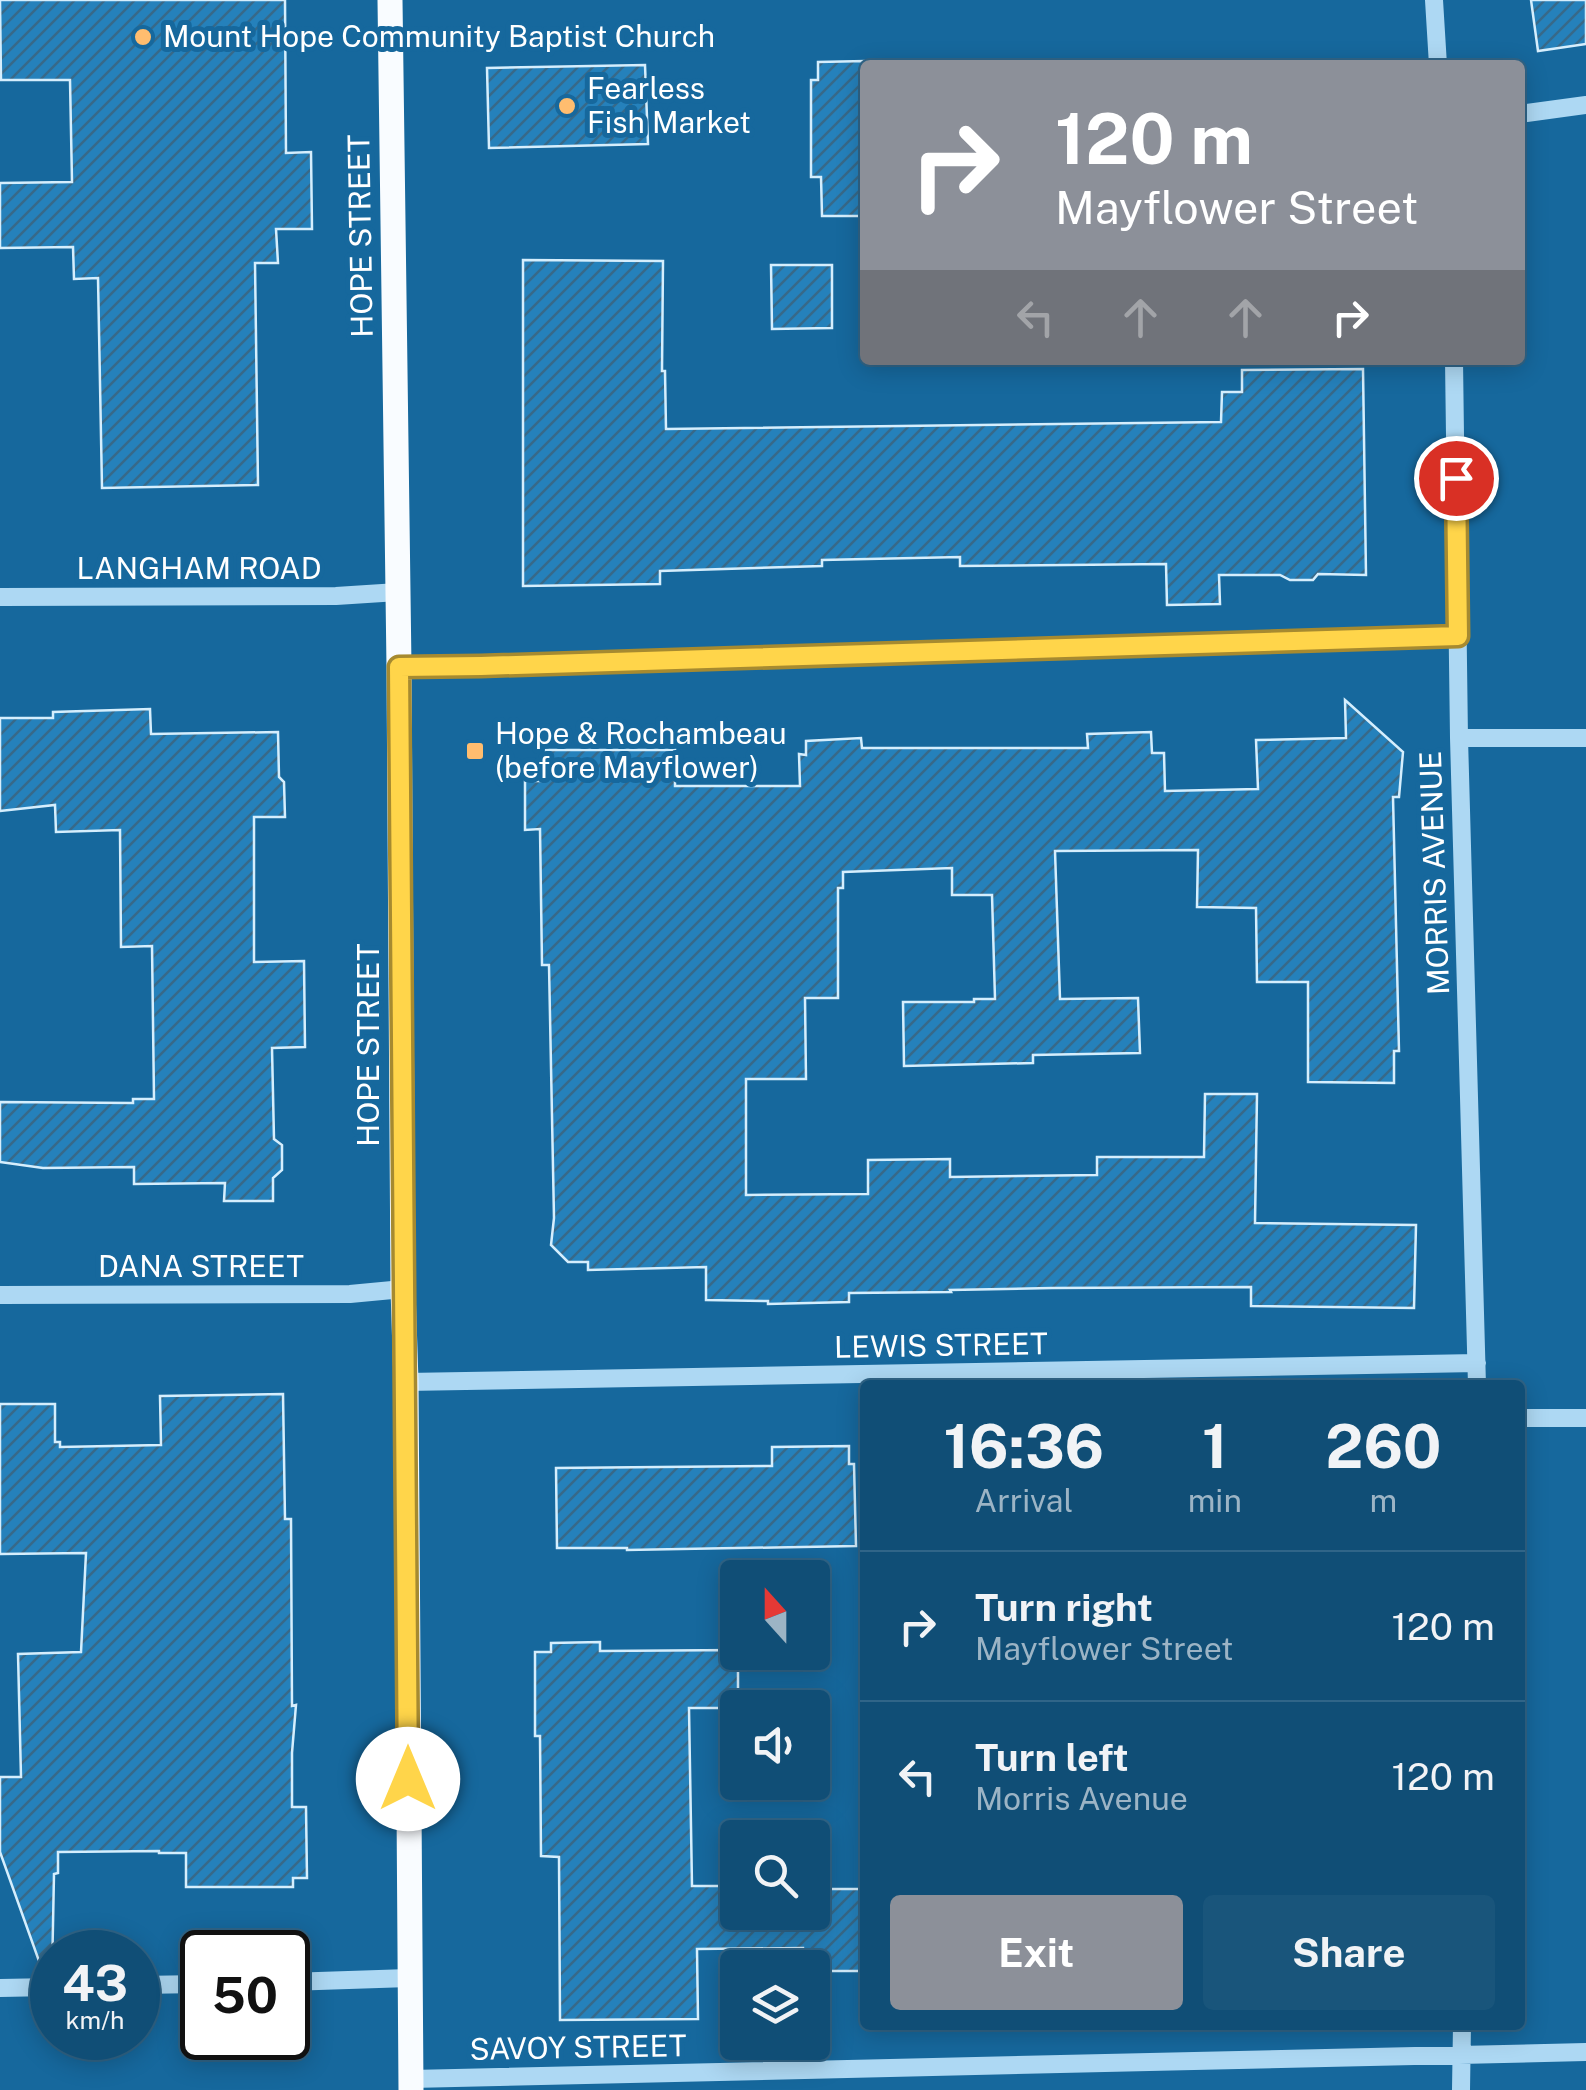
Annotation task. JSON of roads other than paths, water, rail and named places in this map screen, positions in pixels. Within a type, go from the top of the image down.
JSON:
[{"type":"main road","name":"HOPE STREET","points":[[390,0],[411,2085]]},
{"type":"street","points":[[1434,0],[1438,60]]},
{"type":"street","points":[[1525,113],[1586,105]]},
{"type":"street","name":"MORRIS AVENUE","points":[[1454,365],[1459,738],[1477,1380]]},
{"type":"street","name":"LANGHAM ROAD","points":[[0,597],[336,596],[398,592]]},
{"type":"street","points":[[399,667],[1458,636]]},
{"type":"street","points":[[1459,738],[1586,738]]},
{"type":"street","name":"DANA STREET","points":[[0,1295],[350,1294],[402,1288]]},
{"type":"street","name":"LEWIS STREET","points":[[406,1382],[1477,1364]]},
{"type":"street","points":[[1525,1418],[1586,1418]]},
{"type":"street","points":[[310,1981],[409,1978]]},
{"type":"street","points":[[0,1988],[30,1987]]},
{"type":"street","points":[[1460,2090],[1462,2030]]},
{"type":"street","name":"SAVOY STREET","points":[[411,2085],[1586,2052]]},
{"type":"place","name":"Mount Hope Community Baptist Church","points":[[143,37]]},
{"type":"place","name":"Fearless Fish Market","points":[[567,106]]},
{"type":"place","name":"Hope & Rochambeau (before Mayflower)","points":[[475,751]]}]
